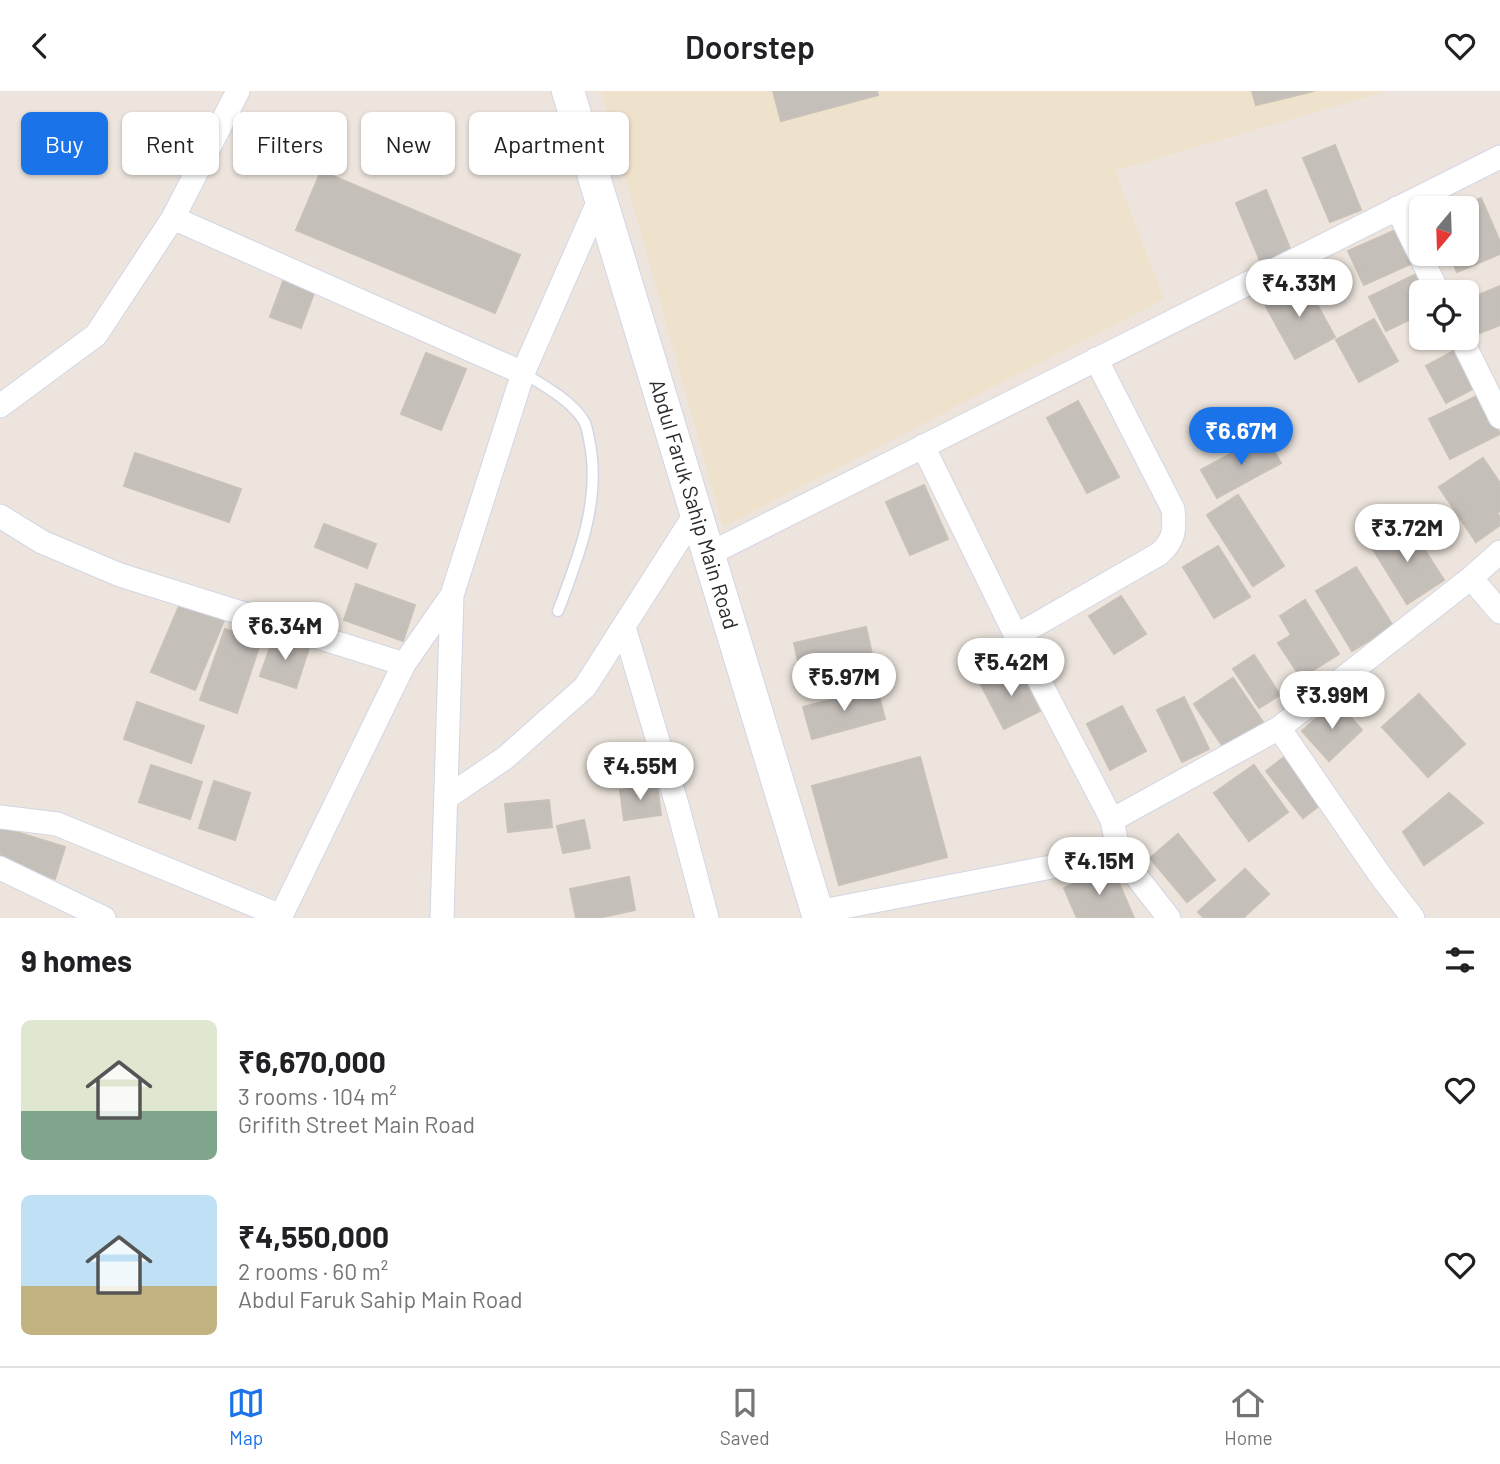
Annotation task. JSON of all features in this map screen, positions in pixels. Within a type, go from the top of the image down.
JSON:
[{"type":"street","points":[[0,406],[96,335],[173,218],[238,91]]},
{"type":"street","name":"Abdul Faruk Sahip Main Road","points":[[568,91],[818,915]]},
{"type":"street","points":[[709,554],[1500,157]]},
{"type":"street","points":[[442,918],[452,596],[523,373],[600,198]]},
{"type":"street","points":[[1397,208],[1432,280]]},
{"type":"street","points":[[173,218],[523,373]]},
{"type":"street","points":[[1467,350],[1500,417]]},
{"type":"street","points":[[1016,636],[1159,554],[1169,545],[1175,529],[1173,509],[1096,359]]},
{"type":"street","points":[[923,446],[1016,636],[1112,820],[1119,854],[1169,918]]},
{"type":"street","points":[[446,798],[505,758],[585,687],[696,513]]},
{"type":"street","points":[[0,516],[42,542],[120,575],[404,664]]},
{"type":"street","points":[[1112,820],[1279,728],[1471,578],[1500,552]]},
{"type":"street","points":[[1471,578],[1500,613]]},
{"type":"street","points":[[0,817],[57,824],[281,917],[404,664],[452,596]]},
{"type":"street","points":[[624,627],[678,808],[707,918]]},
{"type":"street","points":[[1279,728],[1380,875],[1413,918]]},
{"type":"street","points":[[818,915],[1119,854]]},
{"type":"street","points":[[0,868],[104,918]]},
{"type":"lane","points":[[523,373],[560,395],[585,423],[594,462],[591,508],[558,611]]},
{"type":"shaded area","points":[[601,91],[1388,91],[1115,171],[1164,299],[723,527],[625,175],[629,175],[629,112],[607,112]]},
{"type":"building","points":[[773,91],[877,91],[878,95],[781,121]]},
{"type":"building","points":[[1252,91],[1314,91],[1256,105]]},
{"type":"building","points":[[1335,145],[1361,210],[1330,222],[1303,158]]},
{"type":"building","points":[[319,175],[330,175],[520,255],[495,313],[296,230]]},
{"type":"building","points":[[1266,190],[1291,251],[1261,263],[1236,203]]},
{"type":"building","points":[[1481,198],[1500,242],[1500,254],[1479,263]]},
{"type":"building","points":[[1400,228],[1409,248],[1409,265],[1364,285],[1348,251]]},
{"type":"building","points":[[1454,266],[1471,266],[1457,272]]},
{"type":"building","points":[[286,273],[317,285],[301,328],[270,317]]},
{"type":"building","points":[[1418,273],[1421,280],[1409,280],[1409,320],[1386,331],[1369,297]]},
{"type":"building","points":[[1303,279],[1335,337],[1295,359],[1263,301]]},
{"type":"building","points":[[1500,286],[1500,325],[1480,333],[1479,331],[1479,295]]},
{"type":"building","points":[[1374,319],[1398,361],[1359,382],[1336,340]]},
{"type":"building","points":[[1455,350],[1463,350],[1482,384],[1446,403],[1426,366]]},
{"type":"building","points":[[426,353],[466,369],[441,430],[401,414]]},
{"type":"building","points":[[1481,394],[1500,434],[1450,459],[1429,419]]},
{"type":"building","points":[[1078,401],[1119,477],[1087,493],[1047,418]]},
{"type":"building","points":[[1265,435],[1281,463],[1217,498],[1201,470]]},
{"type":"building","points":[[135,453],[241,489],[229,522],[124,486]]},
{"type":"building","points":[[1483,458],[1500,483],[1500,511],[1497,513],[1500,525],[1476,542],[1439,487]]},
{"type":"building","points":[[924,485],[948,539],[910,555],[886,502]]},
{"type":"building","points":[[1238,495],[1284,566],[1253,586],[1207,515]]},
{"type":"building","points":[[324,524],[376,544],[367,568],[315,547]]},
{"type":"building","points":[[1408,524],[1444,580],[1407,604],[1371,546]]},
{"type":"building","points":[[1218,546],[1250,597],[1214,618],[1183,567]]},
{"type":"building","points":[[1356,567],[1393,626],[1352,651],[1316,591]]},
{"type":"building","points":[[356,584],[415,605],[403,641],[344,620]]},
{"type":"building","points":[[1121,596],[1146,634],[1114,654],[1089,616]]},
{"type":"building","points":[[182,599],[225,618],[195,690],[151,672]]},
{"type":"building","points":[[1305,600],[1339,654],[1301,678],[1278,643],[1291,635],[1280,616]]},
{"type":"building","points":[[866,627],[877,677],[805,693],[794,643]]},
{"type":"building","points":[[225,629],[261,641],[237,713],[200,700]]},
{"type":"building","points":[[274,636],[309,648],[296,688],[260,676]]},
{"type":"building","points":[[1254,655],[1280,695],[1259,708],[1233,669]]},
{"type":"building","points":[[1018,667],[1040,711],[1004,729],[981,685]]},
{"type":"building","points":[[1233,678],[1263,722],[1224,748],[1194,704]]},
{"type":"building","points":[[877,688],[885,719],[812,739],[803,707]]},
{"type":"building","points":[[1419,694],[1465,744],[1428,777],[1382,727]]},
{"type":"building","points":[[1184,697],[1209,749],[1182,762],[1157,710]]},
{"type":"building","points":[[1336,701],[1362,730],[1329,761],[1302,731]]},
{"type":"building","points":[[137,702],[204,726],[191,763],[124,739]]},
{"type":"building","points":[[1122,706],[1146,751],[1110,770],[1087,724]]},
{"type":"building","points":[[632,745],[639,778],[609,785],[602,751]]},
{"type":"building","points":[[1287,755],[1324,802],[1303,818],[1266,771]]},
{"type":"building","points":[[920,757],[947,857],[839,885],[812,786]]},
{"type":"building","points":[[151,765],[202,782],[190,819],[139,802]]},
{"type":"building","points":[[1254,765],[1288,812],[1249,841],[1214,793]]},
{"type":"building","points":[[214,781],[250,793],[235,840],[199,828]]},
{"type":"building","points":[[657,785],[661,815],[624,820],[620,790]]},
{"type":"building","points":[[1449,793],[1483,823],[1424,865],[1403,832]]},
{"type":"building","points":[[549,800],[552,827],[508,832],[505,804]]},
{"type":"building","points":[[584,820],[590,848],[563,853],[557,826]]},
{"type":"building","points":[[0,827],[65,847],[55,879],[0,862]]},
{"type":"building","points":[[1178,834],[1215,880],[1187,902],[1150,858]]},
{"type":"building","points":[[1112,867],[1134,918],[1077,918],[1064,888]]},
{"type":"building","points":[[1245,869],[1269,894],[1243,918],[1204,918],[1198,912]]},
{"type":"building","points":[[629,877],[635,910],[598,918],[576,918],[570,889]]}]
